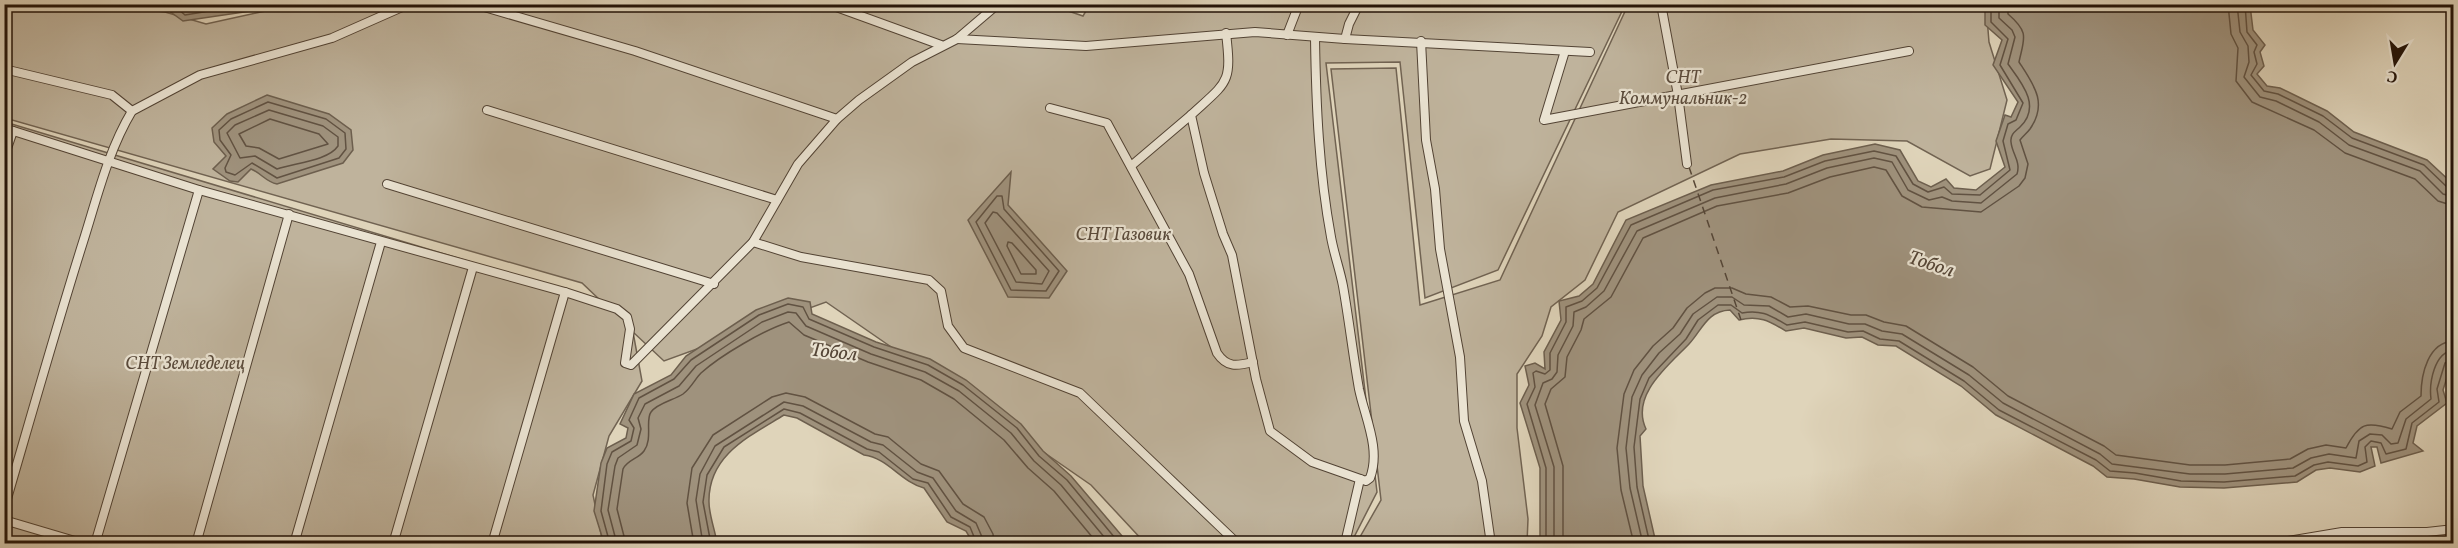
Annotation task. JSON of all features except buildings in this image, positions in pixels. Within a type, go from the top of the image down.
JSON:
[{"type":"street","points":[[4,509],[60,314],[109,159],[118,134],[132,111],[200,75],[332,38],[410,4]]},
{"type":"street","points":[[474,4],[635,51],[837,119]]},
{"type":"street","points":[[828,4],[941,45]]},
{"type":"street","points":[[4,157],[9,129],[109,159],[200,190],[565,292],[617,309],[627,317],[630,329],[625,363],[631,365],[714,284],[753,242],[798,164],[837,119],[859,100],[941,45],[957,39],[999,4]]},
{"type":"street","points":[[1287,35],[1299,4]]},
{"type":"street","points":[[1345,39],[1359,4]]},
{"type":"street","points":[[1661,4],[1678,95],[1687,164]]},
{"type":"street","points":[[957,39],[1086,46],[1255,32],[1316,38],[1421,41],[1590,52]]},
{"type":"street","points":[[1131,166],[1191,115],[1226,81],[1229,60],[1226,33]]},
{"type":"street","points":[[1191,115],[1204,173],[1232,255],[1253,362],[1270,431],[1312,462],[1360,479],[1370,478],[1374,458],[1359,391],[1325,193],[1318,116],[1316,38]]},
{"type":"street","points":[[1421,41],[1426,140],[1435,189],[1440,249],[1460,357],[1464,421],[1482,481],[1491,543]]},
{"type":"street","points":[[1565,51],[1544,120],[1909,51]]},
{"type":"street","points":[[4,69],[112,95],[132,111]]},
{"type":"street","points":[[1050,108],[1104,120],[1189,274],[1217,353],[1223,363],[1230,365],[1253,362]]},
{"type":"street","points":[[487,110],[777,200]]},
{"type":"street","points":[[387,184],[714,284]]},
{"type":"street","points":[[95,543],[200,190]]},
{"type":"street","points":[[196,543],[289,214]]},
{"type":"street","points":[[294,543],[381,242]]},
{"type":"street","points":[[753,242],[761,247],[801,257],[929,280],[936,284],[944,302],[948,326],[964,348],[1080,393],[1238,543]]},
{"type":"street","points":[[393,543],[473,267]]},
{"type":"street","points":[[492,543],[565,292]]},
{"type":"street","points":[[1346,539],[1360,479]]},
{"type":"street","points":[[4,519],[85,543]]},
{"type":"street","points":[[2269,543],[2342,532],[2427,532],[2454,529]]},
{"type":"green space","name":"СНТ Газовик","points":[[283,4],[1048,4],[1083,16],[1090,4],[1625,5],[1498,270],[1425,298],[1400,62],[1326,63],[1377,492],[1351,543],[1145,543],[1091,485],[826,302],[664,361],[633,332],[642,381],[609,436],[593,495],[603,543],[5,544],[4,530],[11,512],[4,510],[5,122],[601,301],[582,283],[5,118],[5,5],[108,5],[165,12],[206,24],[274,9]]},
{"type":"green space","name":"СНТ Коммунальник-2","points":[[1628,5],[1986,5],[1989,42],[2007,100],[1990,169],[1970,176],[1907,141],[1831,139],[1740,154],[1618,212],[1585,280],[1551,307],[1542,336],[1517,374],[1517,428],[1528,519],[1527,543],[1356,544],[1381,500],[1331,69],[1396,68],[1420,305],[1500,280]]},
{"type":"water","points":[[161,5],[272,5],[258,10],[183,21]]},
{"type":"water","name":"Тобол","points":[[1985,5],[2250,5],[2253,30],[2265,45],[2260,52],[2264,66],[2257,74],[2267,86],[2280,88],[2327,111],[2354,132],[2427,160],[2453,184],[2454,355],[2443,390],[2447,403],[2417,426],[2413,443],[2423,451],[2381,463],[2377,447],[2371,447],[2375,466],[2360,472],[2330,468],[2316,470],[2297,482],[2224,488],[2180,487],[2107,477],[2093,466],[1996,415],[1961,386],[1896,346],[1878,345],[1862,337],[1846,338],[1804,328],[1786,331],[1764,320],[1752,318],[1739,320],[1730,310],[1716,314],[1706,322],[1689,344],[1662,371],[1647,393],[1643,404],[1642,416],[1646,429],[1640,436],[1643,486],[1656,543],[1540,543],[1540,468],[1520,403],[1529,385],[1525,366],[1535,363],[1545,369],[1544,352],[1561,320],[1559,301],[1579,296],[1593,284],[1626,220],[1711,185],[1783,171],[1823,155],[1875,144],[1900,150],[1918,181],[1931,187],[1946,179],[1954,188],[1976,190],[2005,167],[1996,141],[2005,115],[2011,117],[2018,102],[1993,65],[2002,40],[1985,25]]},
{"type":"water","points":[[267,95],[329,114],[351,130],[353,150],[343,163],[277,184],[251,169],[238,182],[230,181],[213,169],[226,156],[214,142],[212,128],[227,114]]},
{"type":"water","points":[[1011,172],[1008,205],[1067,271],[1049,298],[1008,297],[968,220]]},
{"type":"water","name":"Тобол","points":[[788,298],[810,302],[812,314],[876,342],[930,359],[966,380],[1021,424],[1043,451],[1071,476],[1128,543],[973,543],[966,531],[947,522],[924,488],[908,481],[873,457],[864,455],[797,418],[784,415],[733,449],[723,459],[716,472],[709,502],[717,543],[604,543],[594,511],[601,463],[607,448],[626,438],[628,428],[620,424],[634,394],[671,375],[686,356],[756,310]]},
{"type":"ferry route","points":[[1689,167],[1741,320]]},
{"type":"park label","name":"СНТ Земледелец","points":[[185,364]]}]
